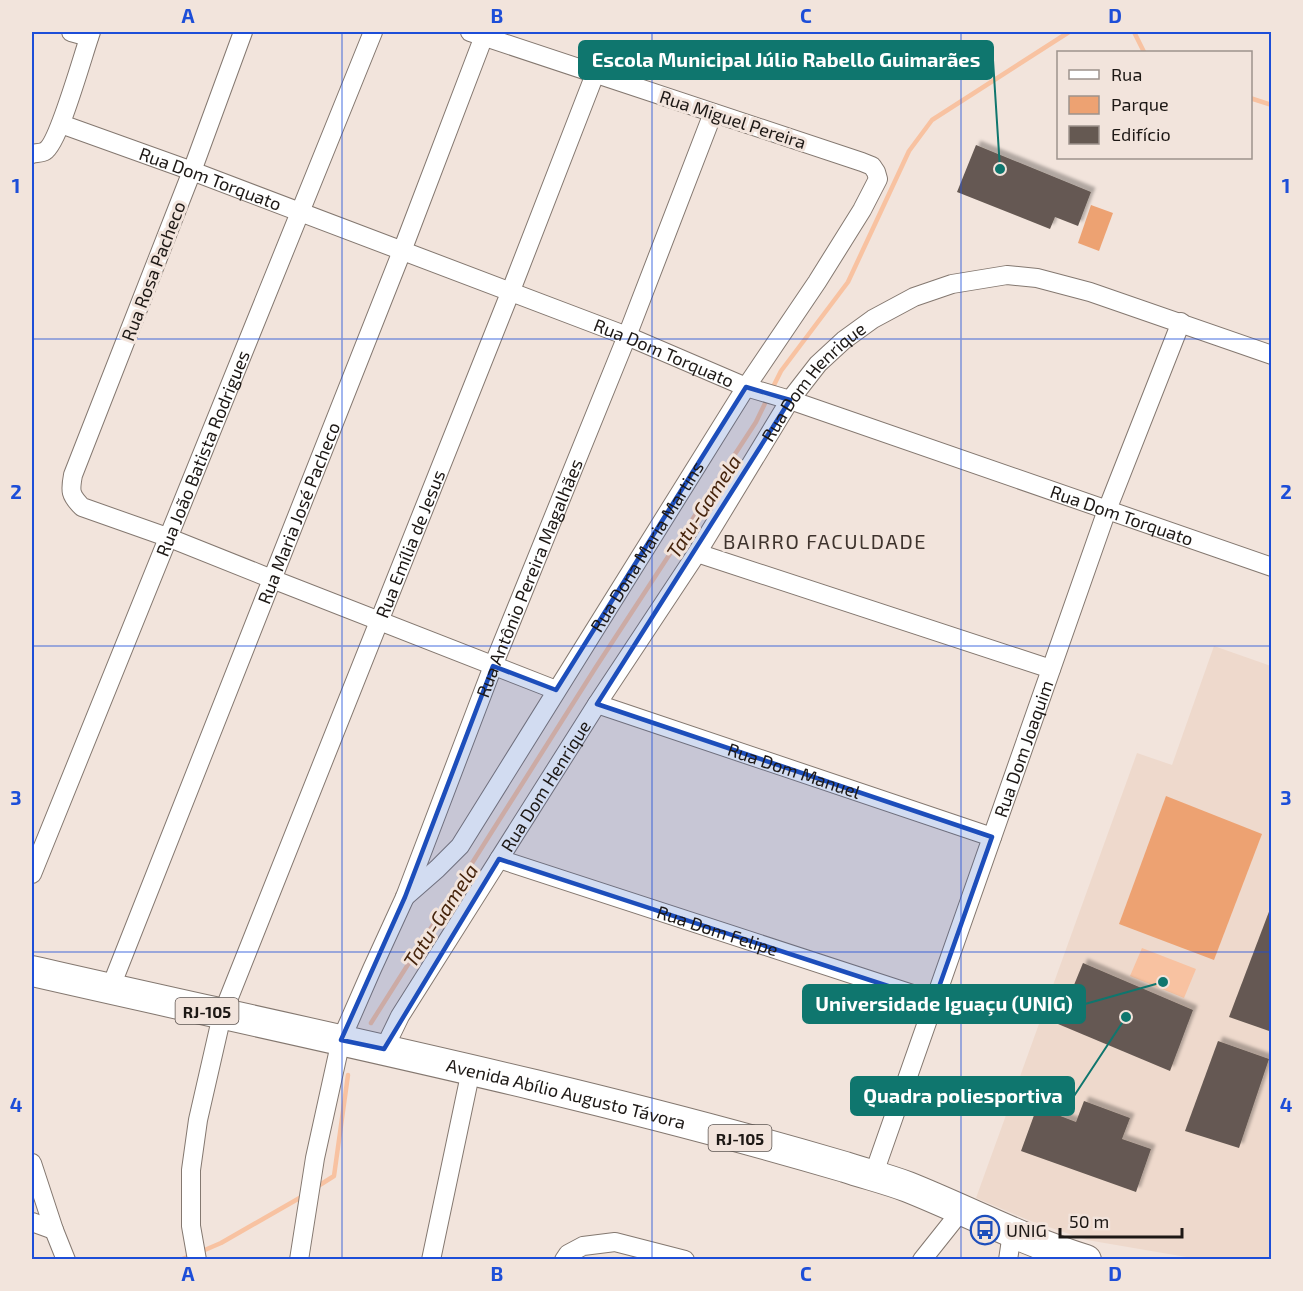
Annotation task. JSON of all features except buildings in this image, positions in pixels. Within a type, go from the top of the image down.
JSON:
[{"type":"main road","name":"Avenida Abílio Augusto Távora","points":[[32,971],[222,1015],[384,1049],[670,1119],[905,1186],[961,1211],[1010,1246],[1061,1252],[1086,1260]]},
{"type":"street","points":[[32,154],[44,152],[51,145],[61,124],[90,34],[71,32]]},
{"type":"street","name":"Rua Rosa Pacheco","points":[[167,537],[82,507],[74,499],[70,489],[243,32]]},
{"type":"street","name":"Rua João Batista Rodrigues","points":[[32,874],[373,32]]},
{"type":"street","name":"Rua Miguel Pereira","points":[[477,34],[872,166],[878,179],[875,186]]},
{"type":"street","name":"Rua Maria José Pacheco","points":[[110,989],[402,251],[477,34]]},
{"type":"street","name":"Rua Emília de Jesus","points":[[197,1260],[191,1226],[191,1170],[198,1120],[222,1015],[596,74]]},
{"type":"street","name":"Rua Antônio Pereira Magalhães","points":[[299,1260],[315,1158],[341,1040],[405,897],[493,666],[627,336],[713,113]]},
{"type":"street","name":"Rua Dom Torquato","points":[[61,124],[192,171],[627,336],[753,389],[1272,567]]},
{"type":"street","name":"Rua Dona Maria Martins","points":[[405,897],[460,846],[556,690],[753,389],[875,186]]},
{"type":"street","name":"Rua Dom Henrique","points":[[384,1049],[400,1016],[499,859],[597,704],[697,553],[785,399],[844,339],[873,319],[914,297],[952,284],[1007,276],[1037,278],[1090,292],[1272,355]]},
{"type":"street","name":"Rua Dom Joaquim","points":[[873,1176],[1107,510],[1181,322]]},
{"type":"street","points":[[167,537],[556,690]]},
{"type":"street","points":[[697,553],[1051,669]]},
{"type":"street","name":"Rua Dom Manuel","points":[[597,704],[992,837]]},
{"type":"street","name":"Rua Dom Felipe","points":[[499,859],[934,1001]]},
{"type":"street","points":[[432,1260],[471,1070]]},
{"type":"street","points":[[32,1163],[63,1257]]},
{"type":"street","points":[[922,1260],[961,1211]]},
{"type":"street","points":[[32,1222],[54,1230]]},
{"type":"street","points":[[564,1260],[568,1254],[583,1246],[615,1242],[684,1260]]},
{"type":"highlighted area","points":[[746,387],[790,400],[597,704],[992,837],[934,1001],[499,859],[384,1049],[341,1040],[405,897],[493,666],[556,690]]},
{"type":"shaded area","points":[[1214,646],[1271,666],[1271,1259],[1198,1259],[1087,1240],[1028,1220],[976,1198],[1137,753],[1172,765]]},
{"type":"shaded area","points":[[1142,948],[1196,969],[1184,998],[1130,976]]},
{"type":"green space","points":[[1091,205],[1113,213],[1099,251],[1078,243]]},
{"type":"green space","points":[[1166,796],[1262,834],[1214,960],[1119,924]]},
{"type":"waterway","name":"Tatu-Gamela","points":[[772,389],[781,371],[848,282],[909,151],[932,120],[1069,32]]},
{"type":"waterway","points":[[1134,32],[1144,51]]},
{"type":"waterway","points":[[1252,99],[1272,105]]},
{"type":"waterway","name":"Tatu-Gamela","points":[[371,1023],[596,667],[756,422],[768,397]]},
{"type":"waterway","name":"Tatu-Gamela","points":[[315,1188],[334,1176],[348,1075]]},
{"type":"waterway","name":"Tatu-Gamela","points":[[200,1252],[221,1243],[303,1196]]},
{"type":"waterway","name":"Tatu-Gamela","points":[[180,1260],[192,1255]]},
{"type":"place","name":"Escola Municipal Júlio Rabello Guimarães","points":[[1000,169]]},
{"type":"place","name":"Universidade Iguaçu (UNIG)","points":[[1163,982]]},
{"type":"place","name":"Quadra poliesportiva","points":[[1126,1017]]},
{"type":"place","name":"UNIG","points":[[985,1230]]},
{"type":"district","name":"BAIRRO FACULDADE","points":[[825,541]]}]
